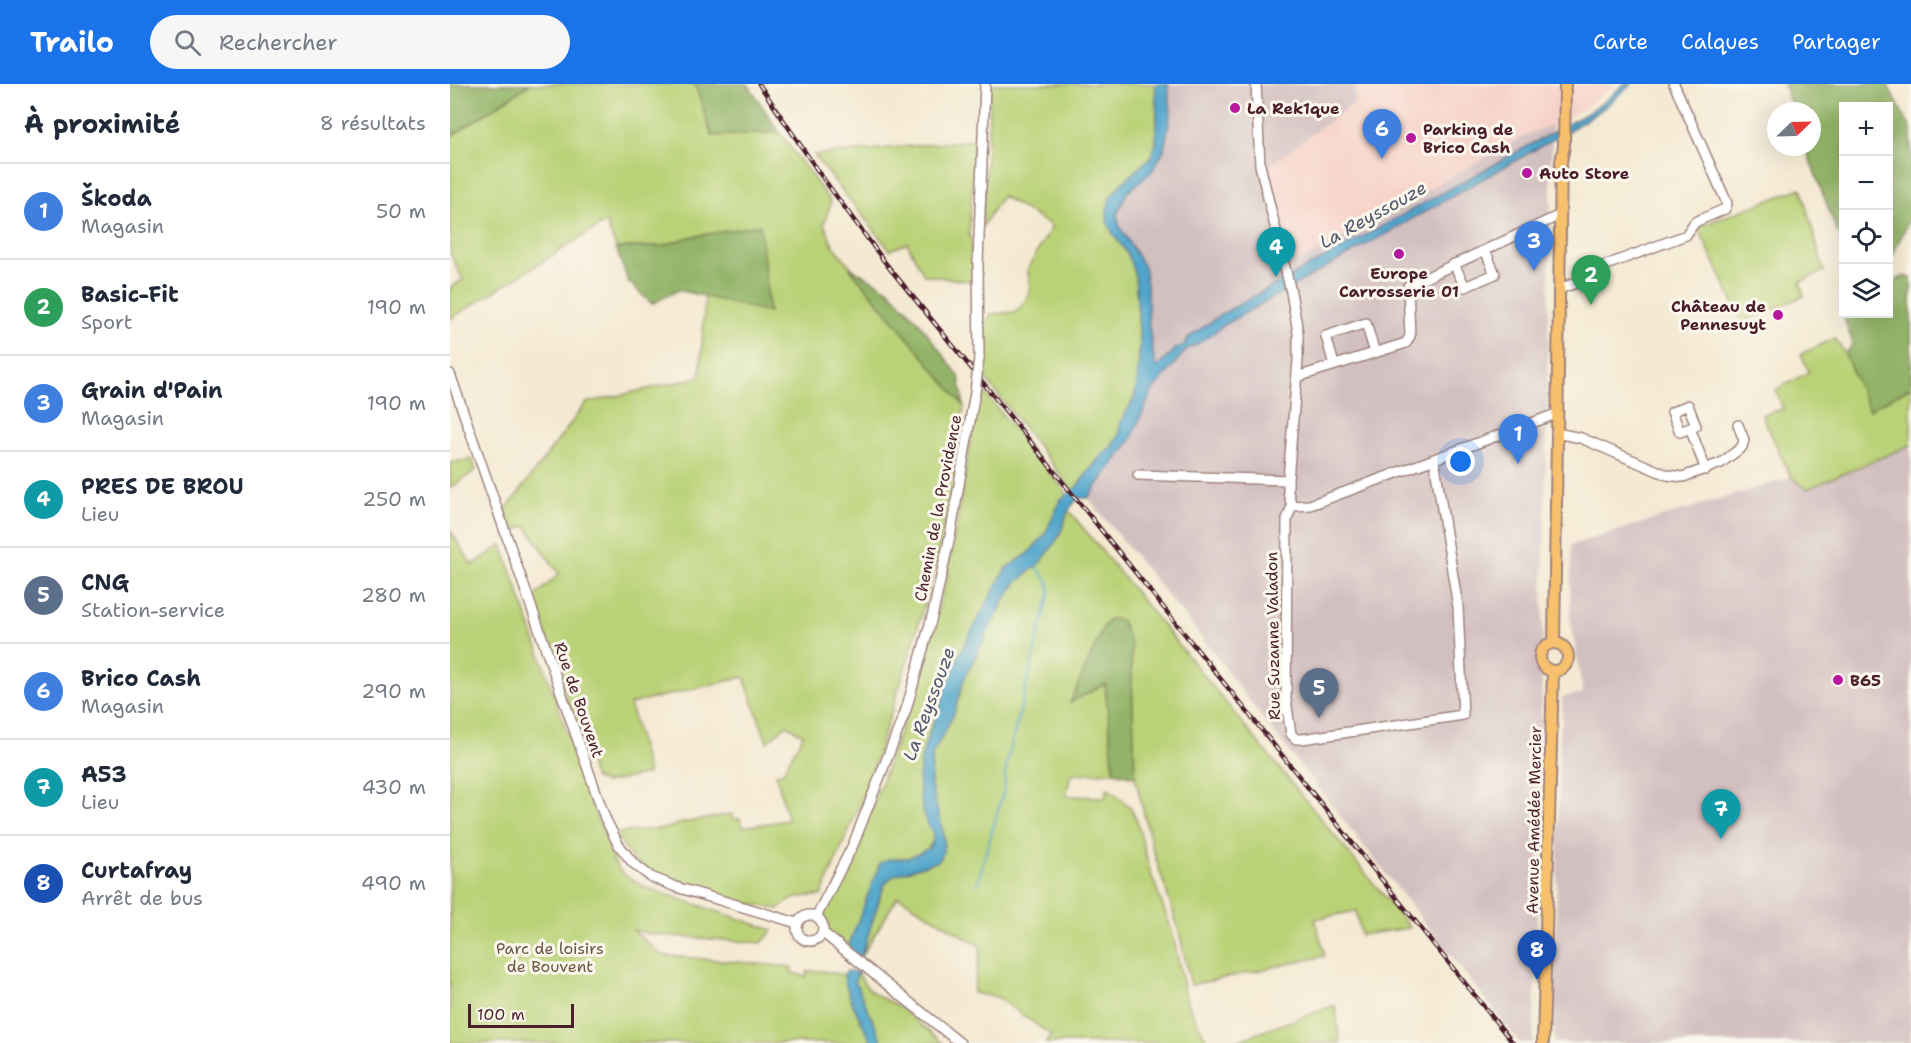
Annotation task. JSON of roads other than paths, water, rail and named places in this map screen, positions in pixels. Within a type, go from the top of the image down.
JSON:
[{"type":"main road","points":[[1554,643],[1561,162],[1559,84]]},
{"type":"main road","points":[[1561,129],[1565,84]]},
{"type":"main road","points":[[1554,643],[1564,647],[1568,657],[1563,667],[1553,671],[1544,667],[1540,659],[1542,650],[1554,643]]},
{"type":"main road","name":"Avenue Amédée Mercier","points":[[1543,1043],[1553,671]]},
{"type":"street","name":"Chemin de la Providence","points":[[816,917],[853,845],[906,710],[933,613],[953,522],[979,358],[978,263],[985,84]]},
{"type":"street","points":[[1256,84],[1260,165],[1292,292],[1298,332],[1297,377],[1288,480],[1292,506],[1310,505],[1556,414]]},
{"type":"street","points":[[1559,289],[1592,278],[1601,267],[1686,235],[1695,222],[1725,209],[1727,203],[1674,84]]},
{"type":"street","points":[[1297,377],[1406,343],[1409,340],[1408,286],[1560,215]]},
{"type":"street","points":[[1454,264],[1465,287],[1495,274],[1485,250]]},
{"type":"street","points":[[1334,365],[1326,336],[1366,323],[1375,353]]},
{"type":"street","name":"Rue de Bouvent","points":[[451,378],[605,818],[618,844],[633,863],[651,877],[676,887],[797,923]]},
{"type":"street","points":[[1556,433],[1581,438],[1666,475],[1683,477],[1721,463],[1742,447],[1744,440],[1738,425]]},
{"type":"street","points":[[1690,428],[1706,470]]},
{"type":"street","name":"Rue Suzanne Valadon","points":[[1292,506],[1287,519],[1286,700],[1291,734],[1296,739],[1302,739],[1463,715],[1458,607],[1434,459]]},
{"type":"street","points":[[1138,475],[1288,480]]},
{"type":"street","points":[[803,916],[816,917],[823,925],[819,938],[814,941],[804,940],[797,932],[797,923],[803,916]]},
{"type":"street","points":[[822,932],[960,1043]]},
{"type":"water","points":[[1155,84],[1168,84],[1171,113],[1164,150],[1152,171],[1127,193],[1117,215],[1120,227],[1144,267],[1149,326],[1157,367],[1177,348],[1184,345],[1189,337],[1222,314],[1586,114],[1624,84],[1632,84],[1600,111],[1568,131],[1226,324],[1187,349],[1151,393],[1131,440],[1088,498],[1078,498],[1068,511],[1059,537],[1042,561],[1016,583],[1005,599],[965,677],[953,716],[932,755],[931,786],[944,835],[943,853],[938,861],[894,875],[884,885],[860,960],[847,950],[880,863],[889,859],[908,858],[928,849],[933,841],[933,834],[924,816],[920,797],[921,758],[947,681],[960,653],[1006,568],[1028,554],[1045,534],[1061,499],[1073,491],[1112,446],[1118,437],[1121,421],[1134,399],[1140,344],[1135,275],[1127,253],[1107,221],[1107,211],[1110,197],[1151,157],[1156,143]]},
{"type":"water","points":[[847,971],[858,972],[855,981],[883,1043],[872,1043],[855,1009],[844,975]]},
{"type":"waterway","points":[[977,885],[1004,789],[1006,766],[1050,591],[1048,582],[1036,566]]},
{"type":"railway","points":[[759,84],[820,174],[887,265],[1513,1043]]},
{"type":"place","name":"La Rek1que","points":[[1235,108]]},
{"type":"place","name":"Parking de Brico Cash","points":[[1411,138]]},
{"type":"place","name":"Brico Cash","points":[[1382,159]]},
{"type":"place","name":"Auto Store","points":[[1527,173]]},
{"type":"place","name":"Europe Carrosserie 01","points":[[1399,254]]},
{"type":"place","name":"Grain d'Pain","points":[[1534,271]]},
{"type":"place","name":"PRES DE BROU","points":[[1276,277]]},
{"type":"place","name":"Basic-Fit","points":[[1591,305]]},
{"type":"place","name":"Château de Pennesuyt","points":[[1778,315]]},
{"type":"place","name":"Škoda","points":[[1518,464]]},
{"type":"place","name":"B65","points":[[1838,680]]},
{"type":"place","name":"CNG","points":[[1319,718]]},
{"type":"place","name":"A53","points":[[1721,839]]},
{"type":"place","name":"Curtafray","points":[[1537,980]]},
{"type":"water label","name":"La Reyssouze","points":[[1373,215]]},
{"type":"water label","name":"La Reyssouze","points":[[929,704]]},
{"type":"park label","name":"Parc de loisirs de Bouvent","points":[[550,957]]}]
